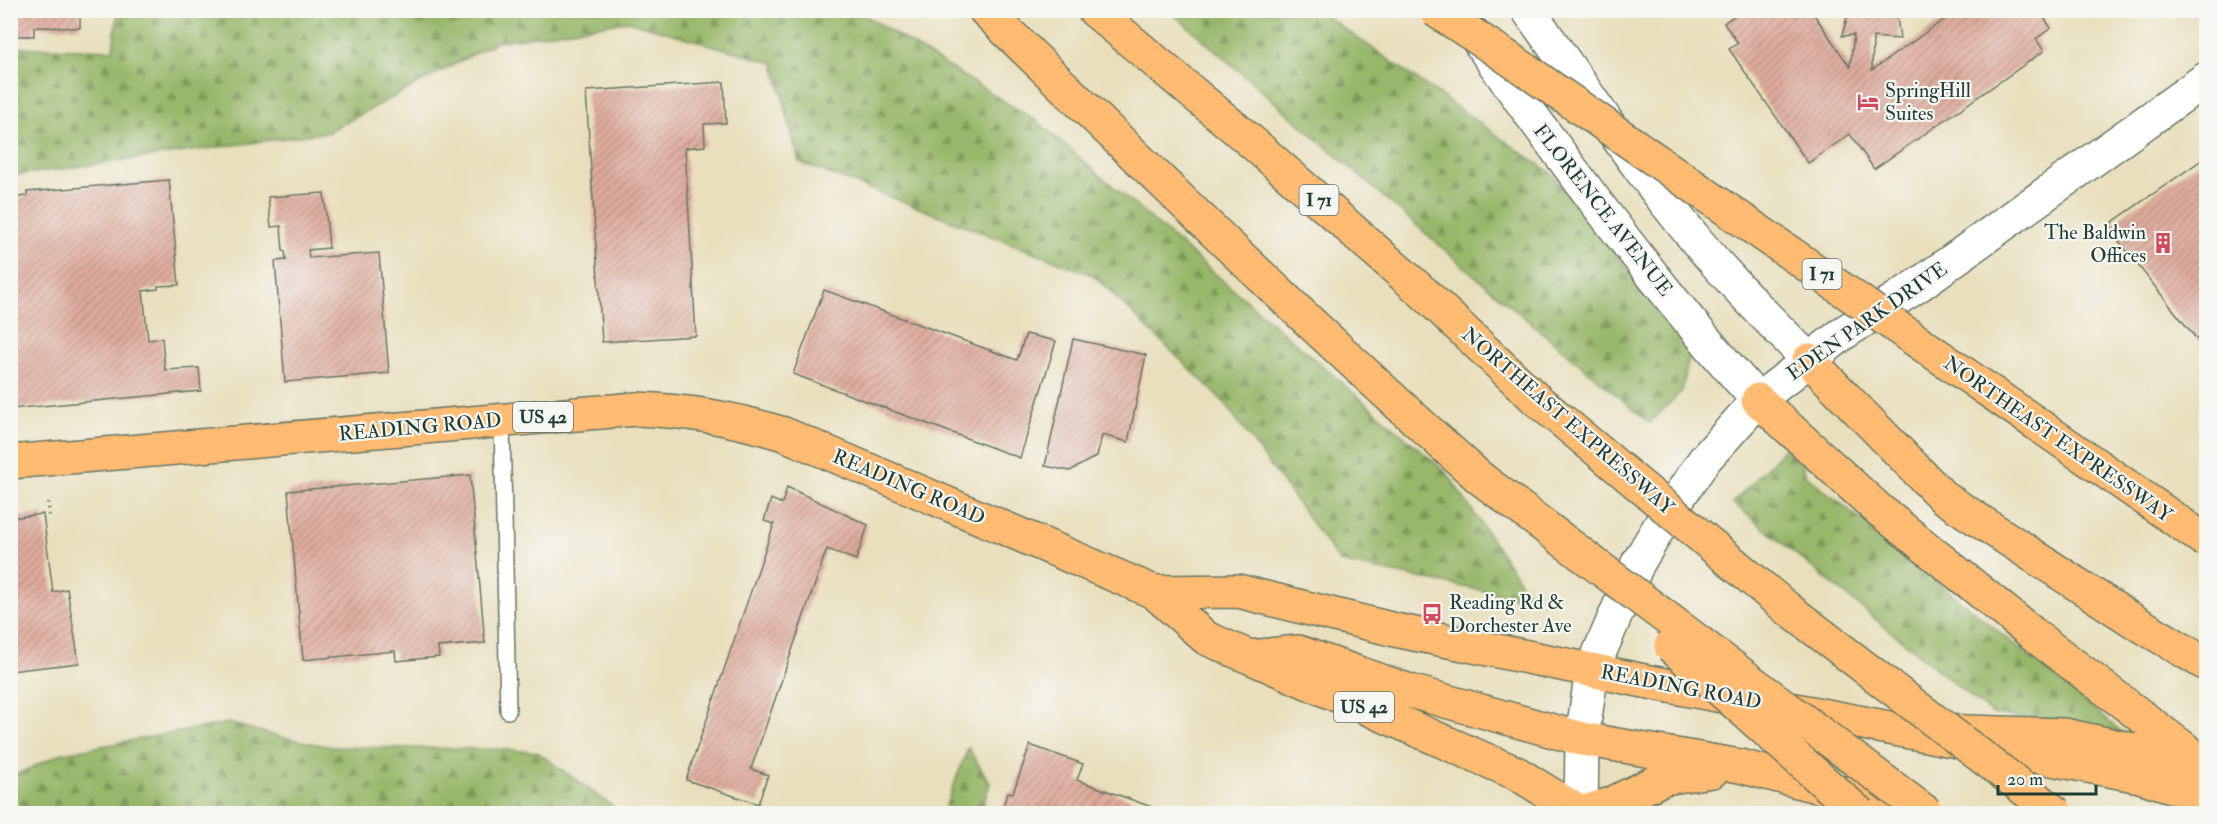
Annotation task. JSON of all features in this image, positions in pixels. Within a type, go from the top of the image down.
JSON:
[{"type":"main road","points":[[985,10],[1227,245],[1390,398],[1860,813]]},
{"type":"main road","name":"NORTHEAST EXPRESSWAY","points":[[1094,10],[1281,167],[1425,294],[1536,399],[1788,609],[2057,813]]},
{"type":"main road","name":"NORTHEAST EXPRESSWAY","points":[[1435,10],[1524,69],[2206,542]]},
{"type":"main road","points":[[1809,360],[1943,497],[2129,618],[2206,664]]},
{"type":"main road","points":[[1758,400],[1878,509],[2043,642],[2206,765]]},
{"type":"main road","name":"READING ROAD","points":[[10,462],[636,409],[681,410],[741,420],[784,434],[1154,592],[1206,638],[1518,774],[1581,813]]},
{"type":"main road","points":[[1480,478],[1926,813]]},
{"type":"main road","name":"READING ROAD","points":[[1154,592],[1238,591],[1395,630],[2140,776],[2206,797]]},
{"type":"main road","points":[[1248,657],[1298,652],[1410,691],[1582,740],[1740,766],[1926,813]]},
{"type":"main road","points":[[1904,730],[2064,735],[2171,758],[2206,771]]},
{"type":"main road","points":[[1581,813],[1611,804],[1664,778],[1740,766]]},
{"type":"street","name":"FLORENCE AVENUE","points":[[1458,10],[1518,99],[1636,254],[1710,347],[1758,400]]},
{"type":"street","points":[[1528,10],[1695,238],[1745,296],[1809,360]]},
{"type":"street","name":"EDEN PARK DRIVE","points":[[1581,813],[1582,740],[1593,670],[1638,563],[1667,514],[1706,459],[1758,400],[1845,332],[1917,286],[2206,78]]},
{"type":"lane","points":[[501,420],[508,711]]},
{"type":"path","points":[[48,502],[49,518]]},
{"type":"green space","points":[[118,10],[858,11],[1038,122],[1447,473],[1533,601],[1340,562],[1224,402],[1093,275],[799,162],[774,63],[628,21],[496,42],[328,132],[11,176],[11,47],[113,50]]},
{"type":"green space","points":[[1170,11],[1319,11],[1551,173],[1675,328],[1690,353],[1682,391],[1650,423],[1469,271]]},
{"type":"green space","points":[[1784,449],[1802,463],[1806,475],[2123,733],[1992,714],[1733,503]]},
{"type":"green space","points":[[228,723],[332,747],[497,749],[537,752],[622,813],[11,813],[11,777],[63,753]]},
{"type":"green space","points":[[968,748],[990,783],[981,813],[943,813]]},
{"type":"building","points":[[10,10],[80,10],[80,28],[34,27],[34,36],[10,36]]},
{"type":"building","name":"SpringHill Suites","points":[[1742,10],[1811,10],[1850,67],[1854,35],[1842,36],[1849,10],[1896,10],[1900,39],[1873,37],[1872,70],[1958,10],[2039,10],[2051,28],[2036,39],[2044,51],[1874,169],[1850,134],[1808,163],[1729,49],[1738,43],[1724,23]]},
{"type":"building","points":[[724,82],[726,123],[704,124],[705,146],[685,148],[696,336],[602,342],[586,91]]},
{"type":"building","name":"The Baldwin Offices","points":[[2206,157],[2206,351],[2107,226]]},
{"type":"building","points":[[169,180],[179,285],[158,286],[158,289],[143,291],[148,340],[162,338],[165,370],[199,368],[201,391],[10,409],[10,198],[27,196],[27,192]]},
{"type":"building","points":[[324,193],[329,248],[308,250],[309,258],[379,253],[389,373],[285,382],[275,261],[286,260],[281,226],[271,227],[268,197]]},
{"type":"building","points":[[824,290],[1017,360],[1026,334],[1056,341],[1020,458],[793,374]]},
{"type":"building","points":[[1073,339],[1146,355],[1128,442],[1102,435],[1097,456],[1070,471],[1045,466]]},
{"type":"building","points":[[470,475],[485,643],[438,647],[439,657],[396,661],[395,651],[303,660],[288,491]]},
{"type":"building","points":[[787,487],[868,525],[856,560],[827,549],[751,769],[768,775],[758,804],[686,780],[774,524],[764,521],[771,499],[782,504]]},
{"type":"building","points":[[43,514],[53,592],[67,589],[79,663],[10,671],[10,518]]},
{"type":"building","points":[[1030,745],[1083,764],[1077,780],[1171,814],[1000,814],[1008,792],[1013,793]]},
{"type":"place","name":"SpringHill Suites","points":[[1868,102]]},
{"type":"place","name":"The Baldwin Offices","points":[[2163,243]]},
{"type":"place","name":"Reading Rd & Dorchester Ave","points":[[1432,614]]}]
